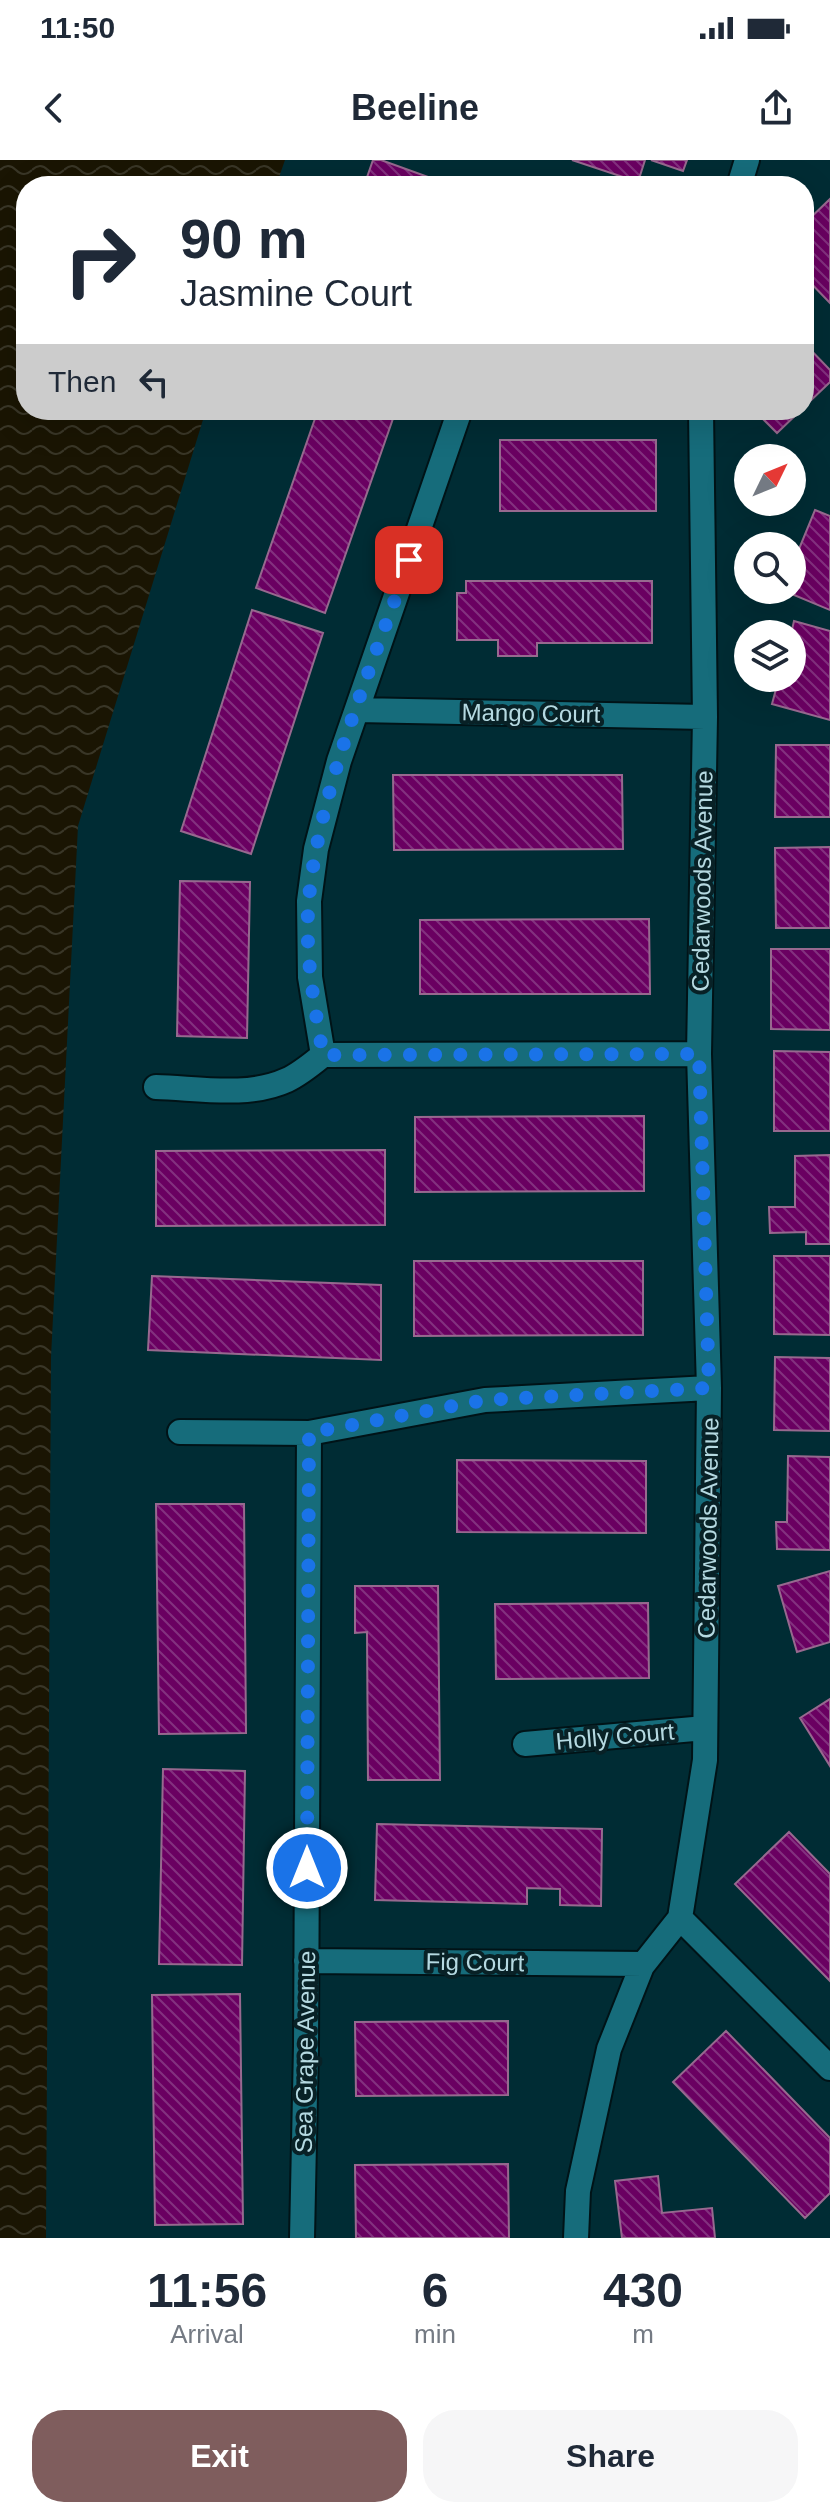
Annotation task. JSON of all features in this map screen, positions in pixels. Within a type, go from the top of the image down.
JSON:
[{"type":"street","points":[[323,1055],[310,977],[309,901],[316,849],[326,804],[457,420]]},
{"type":"street","name":"Cedarwoods Avenue","points":[[576,2238],[578,2191],[609,2049],[643,1964],[680,1918],[705,1760],[709,1388],[699,1054],[705,717],[701,420]]},
{"type":"street","name":"Mango Court","points":[[357,710],[705,717]]},
{"type":"street","points":[[156,1087],[266,1088],[286,1081],[323,1055],[699,1054]]},
{"type":"street","points":[[180,1432],[309,1433],[485,1400],[709,1388]]},
{"type":"street","name":"Sea Grape Avenue","points":[[302,2238],[309,1433]]},
{"type":"street","name":"Holly Court","points":[[525,1744],[705,1728]]},
{"type":"street","points":[[680,1918],[830,2068]]},
{"type":"street","name":"Fig Court","points":[[306,1961],[643,1964]]},
{"type":"water","points":[[0,160],[285,160],[279,176],[16,176],[16,420],[203,420],[78,826],[51,1357],[46,2238],[0,2238]]},
{"type":"building","points":[[373,160],[381,160],[425,176],[367,176]]},
{"type":"building","points":[[572,160],[645,160],[640,176],[620,176]]},
{"type":"building","points":[[651,160],[687,160],[683,171]]},
{"type":"building","points":[[830,199],[830,303],[814,286],[814,214]]},
{"type":"building","points":[[814,353],[830,370],[830,382],[814,397]]},
{"type":"building","points":[[315,420],[393,420],[325,613],[256,588]]},
{"type":"building","points":[[764,420],[791,420],[777,433]]},
{"type":"building","points":[[500,440],[656,440],[656,511],[500,511]]},
{"type":"building","points":[[815,510],[830,516],[830,610],[806,600],[806,532]]},
{"type":"building","points":[[466,581],[652,581],[652,643],[537,643],[537,656],[498,656],[498,640],[457,640],[457,593],[466,593]]},
{"type":"building","points":[[252,610],[323,633],[251,854],[181,831]]},
{"type":"building","points":[[806,624],[830,631],[830,720],[772,704],[775,692],[806,692]]},
{"type":"building","points":[[776,745],[830,745],[830,817],[775,817]]},
{"type":"building","points":[[393,775],[622,775],[623,849],[394,850]]},
{"type":"building","points":[[830,847],[830,928],[776,928],[775,848]]},
{"type":"building","points":[[180,881],[250,882],[247,1038],[177,1036]]},
{"type":"building","points":[[649,919],[650,994],[420,994],[420,920]]},
{"type":"building","points":[[771,949],[830,949],[830,1030],[771,1029]]},
{"type":"building","points":[[774,1051],[830,1052],[830,1131],[774,1131]]},
{"type":"building","points":[[644,1116],[644,1191],[415,1192],[415,1117]]},
{"type":"building","points":[[385,1150],[385,1225],[156,1226],[156,1151]]},
{"type":"building","points":[[830,1155],[830,1244],[806,1244],[806,1232],[770,1233],[769,1207],[795,1207],[795,1156]]},
{"type":"building","points":[[774,1256],[830,1256],[830,1335],[774,1334]]},
{"type":"building","points":[[414,1261],[643,1261],[643,1335],[414,1336]]},
{"type":"building","points":[[152,1276],[381,1285],[381,1360],[148,1350]]},
{"type":"building","points":[[775,1357],[830,1358],[830,1431],[774,1430]]},
{"type":"building","points":[[788,1456],[830,1457],[830,1550],[777,1549],[776,1522],[787,1522]]},
{"type":"building","points":[[457,1460],[646,1461],[646,1533],[457,1532]]},
{"type":"building","points":[[156,1504],[244,1504],[246,1733],[159,1734]]},
{"type":"building","points":[[830,1571],[830,1642],[797,1652],[778,1586]]},
{"type":"building","points":[[355,1586],[438,1586],[440,1780],[368,1780],[367,1632],[355,1633]]},
{"type":"building","points":[[648,1603],[649,1678],[496,1679],[495,1604]]},
{"type":"building","points":[[830,1699],[830,1766],[800,1718]]},
{"type":"building","points":[[163,1769],[245,1771],[242,1965],[159,1964]]},
{"type":"building","points":[[377,1824],[602,1829],[601,1906],[560,1905],[560,1889],[527,1888],[527,1904],[375,1900]]},
{"type":"building","points":[[789,1832],[830,1874],[830,1981],[735,1884]]},
{"type":"building","points":[[240,1994],[243,2224],[155,2225],[152,1995]]},
{"type":"building","points":[[508,2021],[508,2095],[356,2096],[355,2022]]},
{"type":"building","points":[[726,2031],[830,2138],[830,2193],[805,2218],[673,2082]]},
{"type":"building","points":[[508,2164],[509,2238],[356,2238],[355,2165]]},
{"type":"building","points":[[658,2176],[662,2213],[712,2208],[715,2238],[622,2238],[615,2181]]},
{"type":"route","points":[[307,1868],[309,1433],[485,1400],[709,1388],[699,1054],[323,1055],[310,977],[309,901],[316,849],[339,761],[409,560]]}]
